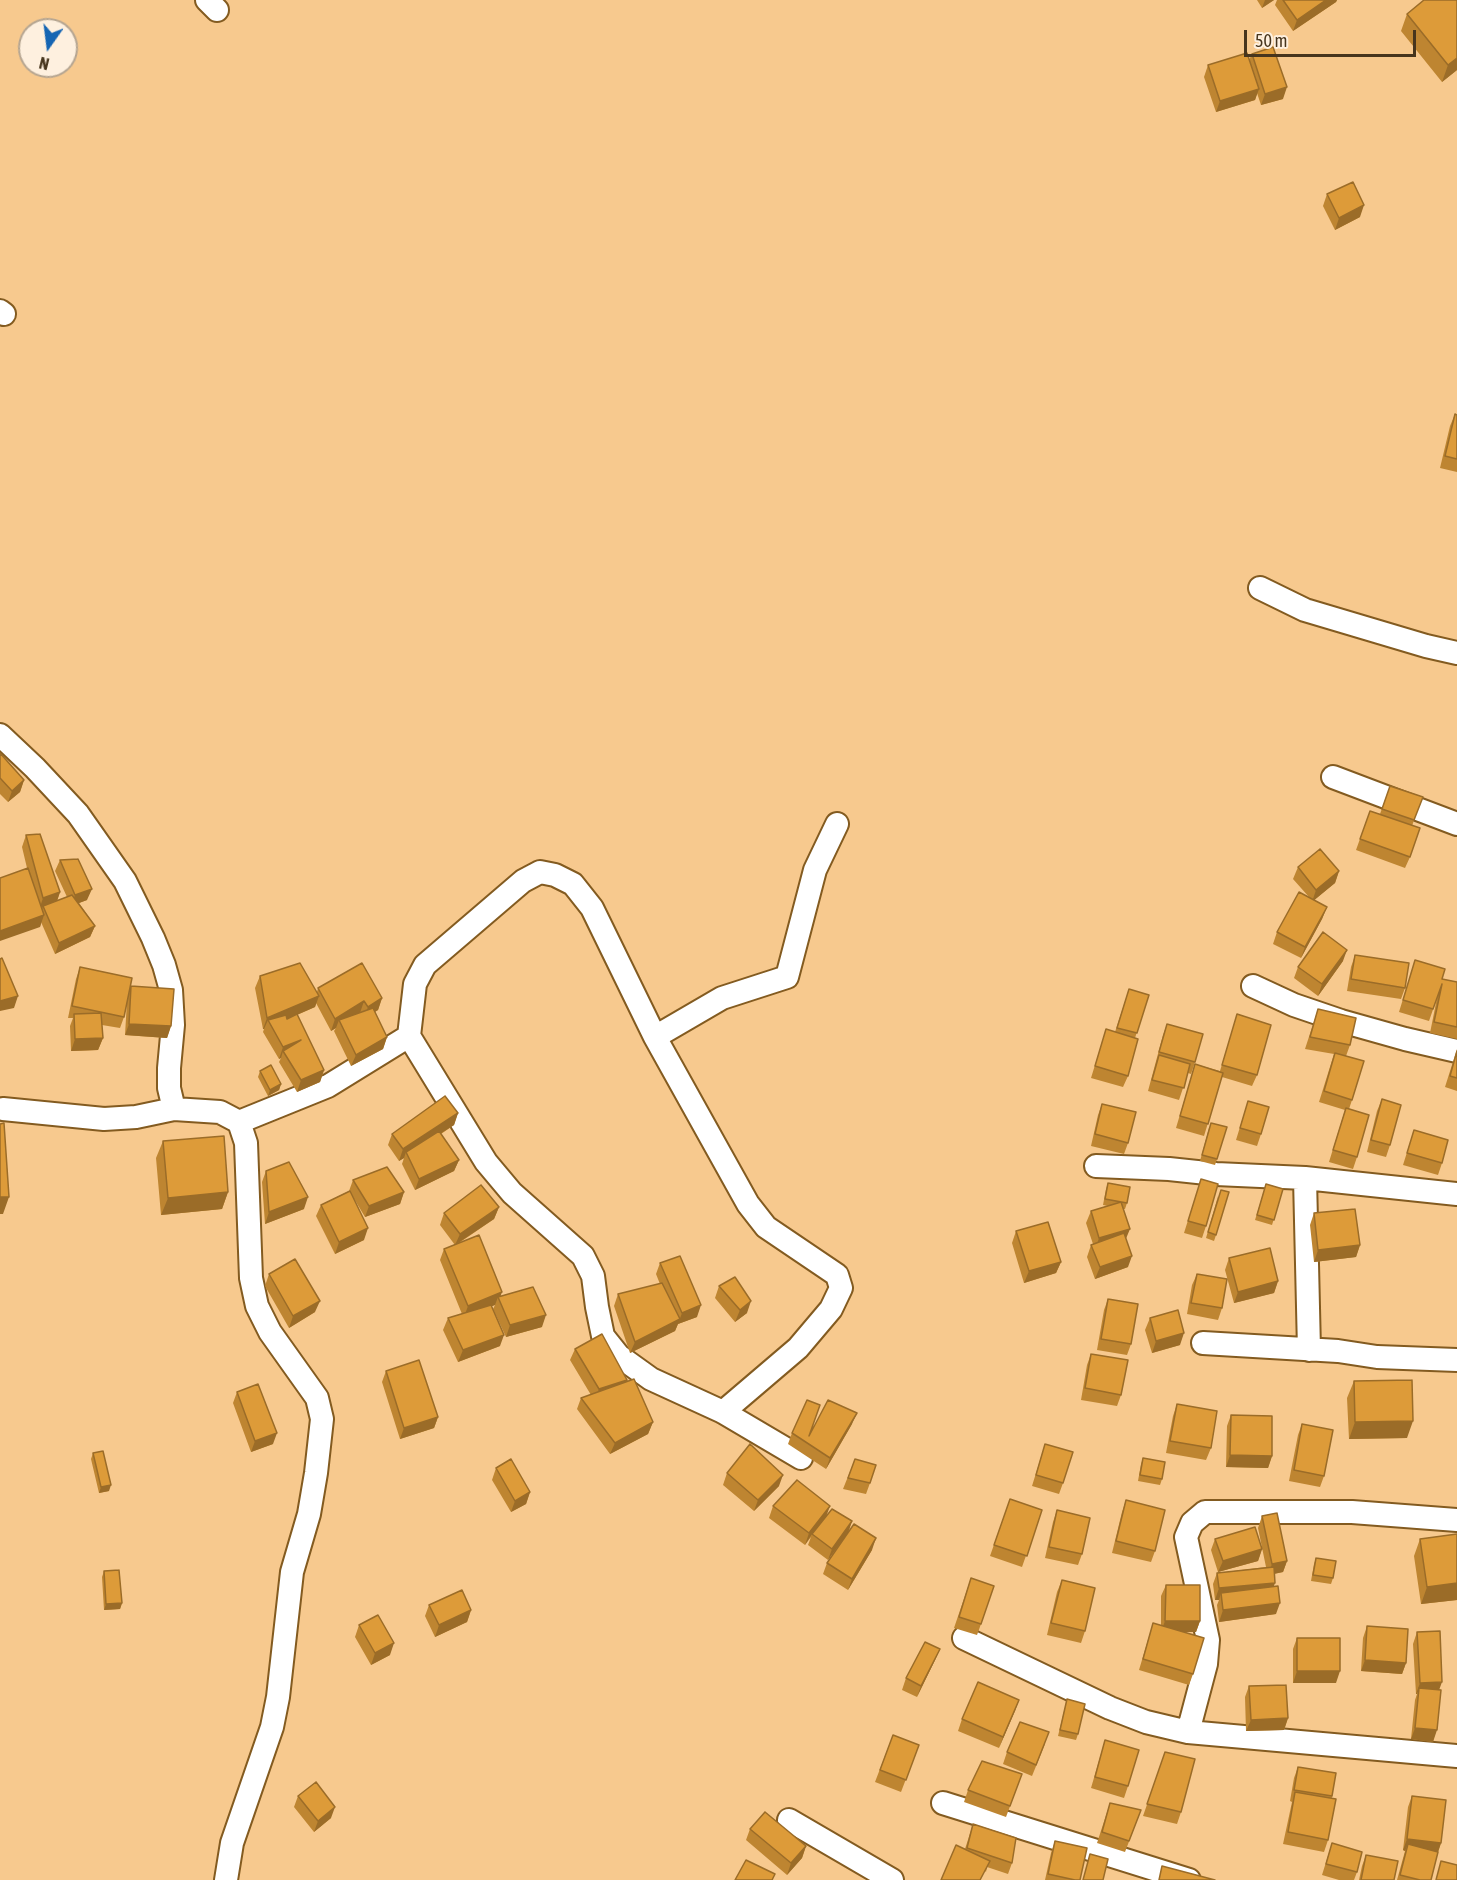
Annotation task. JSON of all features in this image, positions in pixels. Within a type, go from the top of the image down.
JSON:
[{"type":"street","points":[[1260,588],[1305,610],[1457,653]]},
{"type":"street","points":[[0,735],[78,814],[125,881],[153,938],[171,990],[173,1025],[169,1078],[174,1110]]},
{"type":"street","points":[[1333,777],[1457,824]]},
{"type":"street","points":[[655,1037],[722,998],[787,977],[815,870],[837,824]]},
{"type":"street","points":[[723,1412],[798,1348],[831,1310],[841,1288],[837,1275],[766,1227],[748,1204],[655,1037],[592,908],[573,884],[555,875],[540,872],[524,881],[425,965],[415,984],[409,1036],[486,1162],[512,1193],[583,1256],[593,1276],[603,1335],[619,1356],[651,1378],[723,1412],[801,1458]]},
{"type":"street","points":[[1253,986],[1294,1005],[1341,1021],[1457,1051]]},
{"type":"street","points":[[239,1122],[328,1086],[409,1036]]},
{"type":"street","points":[[3,1109],[104,1119],[136,1117],[174,1110],[220,1112],[239,1122],[246,1143],[251,1278],[257,1306],[270,1332],[317,1398],[322,1419],[309,1514],[292,1572],[278,1697],[272,1727],[232,1843],[226,1880]]},
{"type":"street","points":[[1096,1166],[1169,1168],[1216,1174],[1305,1178],[1457,1194]]},
{"type":"street","points":[[1305,1178],[1309,1350]]},
{"type":"street","points":[[1203,1343],[1377,1357],[1457,1360]]},
{"type":"street","points":[[1188,1732],[1206,1664],[1208,1640],[1186,1537],[1192,1523],[1204,1512],[1352,1512],[1457,1520]]},
{"type":"street","points":[[964,1638],[1110,1708],[1146,1722],[1188,1732],[1457,1755]]},
{"type":"street","points":[[944,1803],[1189,1880]]},
{"type":"street","points":[[789,1820],[892,1880]]},
{"type":"building","points":[[1283,0],[1326,0],[1297,20]]},
{"type":"building","points":[[1424,0],[1457,0],[1457,58],[1448,65],[1407,14]]},
{"type":"building","points":[[1273,47],[1287,87],[1265,94],[1252,54]]},
{"type":"building","points":[[1247,53],[1259,89],[1220,101],[1208,65]]},
{"type":"building","points":[[1353,182],[1364,205],[1339,218],[1327,194]]},
{"type":"building","points":[[1455,414],[1457,415],[1457,459],[1445,456]]},
{"type":"building","points":[[0,753],[24,780],[12,791],[0,778]]},
{"type":"building","points":[[1390,786],[1423,797],[1414,820],[1382,809]]},
{"type":"building","points":[[1370,811],[1420,828],[1410,857],[1360,839]]},
{"type":"building","points":[[40,834],[60,892],[43,898],[26,835]]},
{"type":"building","points":[[1320,849],[1339,871],[1316,890],[1298,867]]},
{"type":"building","points":[[78,859],[92,889],[75,895],[60,860]]},
{"type":"building","points":[[28,868],[44,915],[0,931],[0,878]]},
{"type":"building","points":[[1299,892],[1327,907],[1305,947],[1277,932]]},
{"type":"building","points":[[72,895],[95,926],[59,943],[43,906]]},
{"type":"building","points":[[1323,932],[1347,950],[1322,984],[1298,967]]},
{"type":"building","points":[[1355,955],[1409,963],[1405,988],[1351,979]]},
{"type":"building","points":[[2,958],[18,996],[0,1001],[0,959]]},
{"type":"building","points":[[1415,960],[1445,969],[1442,979],[1457,982],[1457,1027],[1434,1022],[1442,984],[1433,1009],[1403,1000]]},
{"type":"building","points":[[300,963],[319,996],[267,1018],[260,976]]},
{"type":"building","points":[[362,963],[382,998],[368,1007],[364,1001],[335,1019],[318,988]]},
{"type":"building","points":[[80,967],[132,978],[124,1017],[72,1006]]},
{"type":"building","points":[[131,986],[174,989],[171,1026],[129,1024]]},
{"type":"building","points":[[1129,989],[1149,995],[1137,1033],[1117,1028]]},
{"type":"building","points":[[373,1008],[387,1037],[356,1055],[339,1020]]},
{"type":"building","points":[[1318,1009],[1356,1018],[1350,1045],[1310,1037]]},
{"type":"building","points":[[101,1013],[103,1038],[75,1039],[74,1014]]},
{"type":"building","points":[[297,1014],[324,1070],[301,1080],[283,1051],[301,1040],[283,1047],[268,1020],[286,1015],[287,1019]]},
{"type":"building","points":[[1237,1014],[1271,1025],[1257,1075],[1222,1065]]},
{"type":"building","points":[[1167,1024],[1203,1034],[1195,1062],[1159,1052]]},
{"type":"building","points":[[1106,1029],[1138,1039],[1128,1076],[1095,1066]]},
{"type":"building","points":[[1457,1051],[1457,1078],[1450,1076]]},
{"type":"building","points":[[1335,1053],[1364,1061],[1352,1100],[1324,1091]]},
{"type":"building","points":[[1159,1055],[1190,1064],[1184,1088],[1152,1080]]},
{"type":"building","points":[[1195,1064],[1223,1073],[1208,1124],[1180,1116]]},
{"type":"building","points":[[271,1065],[281,1084],[270,1090],[260,1071]]},
{"type":"building","points":[[445,1096],[458,1113],[403,1149],[392,1134]]},
{"type":"building","points":[[1382,1099],[1401,1105],[1390,1145],[1371,1140]]},
{"type":"building","points":[[1248,1101],[1269,1107],[1261,1134],[1240,1128]]},
{"type":"building","points":[[1102,1104],[1136,1112],[1128,1143],[1095,1134]]},
{"type":"building","points":[[1346,1108],[1369,1115],[1357,1157],[1333,1150]]},
{"type":"building","points":[[4,1123],[9,1197],[0,1197],[0,1124]]},
{"type":"building","points":[[1211,1123],[1227,1127],[1217,1159],[1202,1155]]},
{"type":"building","points":[[1414,1130],[1448,1140],[1442,1163],[1407,1153]]},
{"type":"building","points":[[439,1131],[459,1160],[419,1179],[406,1152]]},
{"type":"building","points":[[224,1136],[228,1192],[168,1198],[163,1141]]},
{"type":"building","points":[[289,1162],[308,1197],[269,1212],[266,1171]]},
{"type":"building","points":[[387,1167],[404,1192],[369,1206],[353,1180]]},
{"type":"building","points":[[1201,1179],[1218,1184],[1206,1226],[1188,1221]]},
{"type":"building","points":[[1108,1183],[1130,1187],[1127,1203],[1105,1199]]},
{"type":"building","points":[[1266,1184],[1283,1189],[1274,1220],[1257,1215]]},
{"type":"building","points":[[481,1185],[499,1207],[460,1234],[444,1213]]},
{"type":"building","points":[[1221,1190],[1229,1192],[1216,1235],[1208,1232]]},
{"type":"building","points":[[350,1191],[368,1228],[339,1242],[321,1205]]},
{"type":"building","points":[[1121,1202],[1130,1229],[1099,1238],[1091,1211]]},
{"type":"building","points":[[1355,1209],[1360,1245],[1318,1250],[1314,1213]]},
{"type":"building","points":[[1048,1222],[1061,1262],[1029,1271],[1016,1231]]},
{"type":"building","points":[[1124,1233],[1132,1256],[1100,1267],[1091,1245]]},
{"type":"building","points":[[479,1235],[502,1292],[468,1306],[444,1249]]},
{"type":"building","points":[[1270,1248],[1278,1281],[1238,1292],[1229,1258]]},
{"type":"building","points":[[680,1256],[701,1305],[682,1313],[660,1263]]},
{"type":"building","points":[[295,1259],[320,1301],[293,1316],[269,1274]]},
{"type":"building","points":[[1197,1274],[1227,1279],[1222,1308],[1191,1303]]},
{"type":"building","points":[[735,1277],[751,1301],[740,1310],[719,1286]]},
{"type":"building","points":[[662,1283],[680,1319],[635,1342],[618,1294]]},
{"type":"building","points":[[533,1287],[546,1315],[510,1325],[498,1297]]},
{"type":"building","points":[[1108,1299],[1138,1304],[1131,1344],[1101,1339]]},
{"type":"building","points":[[491,1305],[504,1335],[463,1350],[448,1318]]},
{"type":"building","points":[[1178,1310],[1184,1333],[1156,1341],[1150,1318]]},
{"type":"building","points":[[602,1334],[627,1380],[599,1389],[575,1349]]},
{"type":"building","points":[[1091,1354],[1128,1360],[1121,1395],[1085,1388]]},
{"type":"building","points":[[419,1360],[438,1417],[404,1428],[386,1371]]},
{"type":"building","points":[[634,1379],[653,1422],[615,1443],[581,1398]]},
{"type":"building","points":[[1412,1380],[1413,1421],[1355,1422],[1354,1381]]},
{"type":"building","points":[[258,1384],[277,1433],[255,1441],[237,1392]]},
{"type":"building","points":[[807,1400],[820,1405],[809,1436],[828,1400],[857,1413],[830,1458],[792,1433]]},
{"type":"building","points":[[1177,1404],[1217,1411],[1211,1448],[1170,1441]]},
{"type":"building","points":[[1231,1415],[1272,1416],[1272,1456],[1230,1455]]},
{"type":"building","points":[[1302,1424],[1333,1430],[1324,1476],[1294,1470]]},
{"type":"building","points":[[750,1444],[783,1475],[758,1500],[727,1473]]},
{"type":"building","points":[[1045,1444],[1073,1452],[1063,1483],[1036,1475]]},
{"type":"building","points":[[103,1451],[111,1485],[101,1487],[93,1453]]},
{"type":"building","points":[[1143,1458],[1165,1462],[1162,1479],[1140,1475]]},
{"type":"building","points":[[511,1459],[530,1492],[515,1501],[496,1468]]},
{"type":"building","points":[[855,1459],[876,1465],[870,1483],[848,1478]]},
{"type":"building","points":[[797,1480],[830,1506],[809,1533],[773,1506]]},
{"type":"building","points":[[1010,1499],[1042,1510],[1027,1556],[994,1545]]},
{"type":"building","points":[[1126,1500],[1165,1510],[1155,1551],[1116,1541]]},
{"type":"building","points":[[832,1509],[852,1521],[832,1549],[812,1534]]},
{"type":"building","points":[[1057,1510],[1090,1518],[1082,1554],[1049,1547]]},
{"type":"building","points":[[1277,1513],[1287,1561],[1272,1564],[1262,1516]]},
{"type":"building","points":[[854,1524],[876,1538],[852,1579],[827,1563]]},
{"type":"building","points":[[1255,1527],[1262,1549],[1223,1561],[1215,1539]]},
{"type":"building","points":[[1457,1534],[1457,1583],[1427,1587],[1420,1539]]},
{"type":"building","points":[[1316,1558],[1336,1561],[1333,1578],[1313,1575]]},
{"type":"building","points":[[1274,1567],[1275,1583],[1219,1588],[1217,1573]]},
{"type":"building","points":[[119,1570],[122,1603],[106,1604],[104,1571]]},
{"type":"building","points":[[971,1578],[994,1586],[981,1624],[959,1617]]},
{"type":"building","points":[[1062,1580],[1095,1588],[1085,1631],[1051,1623]]},
{"type":"building","points":[[1166,1585],[1200,1585],[1200,1621],[1165,1621]]},
{"type":"building","points":[[1278,1586],[1280,1603],[1223,1610],[1221,1593]]},
{"type":"building","points":[[462,1590],[471,1610],[439,1625],[429,1605]]},
{"type":"building","points":[[378,1615],[394,1643],[375,1653],[359,1625]]},
{"type":"building","points":[[1153,1623],[1204,1638],[1193,1674],[1143,1659]]},
{"type":"building","points":[[1367,1626],[1408,1629],[1406,1663],[1365,1660]]},
{"type":"building","points":[[1440,1631],[1442,1682],[1420,1683],[1417,1632]]},
{"type":"building","points":[[1297,1638],[1340,1638],[1340,1671],[1297,1671]]},
{"type":"building","points":[[925,1642],[940,1649],[921,1686],[906,1678]]},
{"type":"building","points":[[978,1682],[1019,1700],[1003,1737],[962,1719]]},
{"type":"building","points":[[1286,1685],[1288,1718],[1251,1720],[1249,1686]]},
{"type":"building","points":[[1419,1688],[1441,1690],[1437,1730],[1415,1728]]},
{"type":"building","points":[[1067,1699],[1085,1704],[1078,1734],[1060,1730]]},
{"type":"building","points":[[1020,1722],[1049,1732],[1036,1765],[1007,1752]]},
{"type":"building","points":[[893,1735],[919,1745],[906,1780],[880,1770]]},
{"type":"building","points":[[1105,1740],[1139,1750],[1128,1786],[1095,1777]]},
{"type":"building","points":[[1165,1752],[1195,1759],[1181,1812],[1147,1804]]},
{"type":"building","points":[[982,1761],[1022,1774],[1010,1806],[968,1790]]},
{"type":"building","points":[[1298,1767],[1336,1773],[1332,1796],[1294,1790]]},
{"type":"building","points":[[316,1782],[335,1807],[318,1821],[298,1796]]},
{"type":"building","points":[[1295,1792],[1336,1799],[1328,1840],[1288,1832]]},
{"type":"building","points":[[1412,1796],[1446,1800],[1441,1843],[1407,1839]]},
{"type":"building","points":[[1110,1803],[1141,1810],[1129,1841],[1102,1832]]},
{"type":"building","points":[[765,1812],[806,1846],[791,1863],[750,1829]]},
{"type":"building","points":[[973,1824],[1016,1838],[1012,1863],[967,1848]]},
{"type":"building","points":[[1055,1841],[1087,1848],[1080,1880],[1048,1874]]},
{"type":"building","points":[[1332,1843],[1362,1852],[1357,1872],[1326,1864]]},
{"type":"building","points":[[1408,1844],[1438,1852],[1431,1880],[1400,1875]]},
{"type":"building","points":[[956,1845],[990,1861],[980,1880],[941,1880]]},
{"type":"building","points":[[1090,1854],[1108,1859],[1103,1880],[1083,1880]]},
{"type":"building","points":[[1366,1855],[1398,1861],[1394,1880],[1361,1880]]},
{"type":"building","points":[[746,1860],[775,1874],[772,1880],[735,1880]]},
{"type":"building","points":[[1441,1861],[1457,1865],[1457,1880],[1436,1880]]},
{"type":"building","points":[[1162,1866],[1215,1880],[1159,1880]]}]
